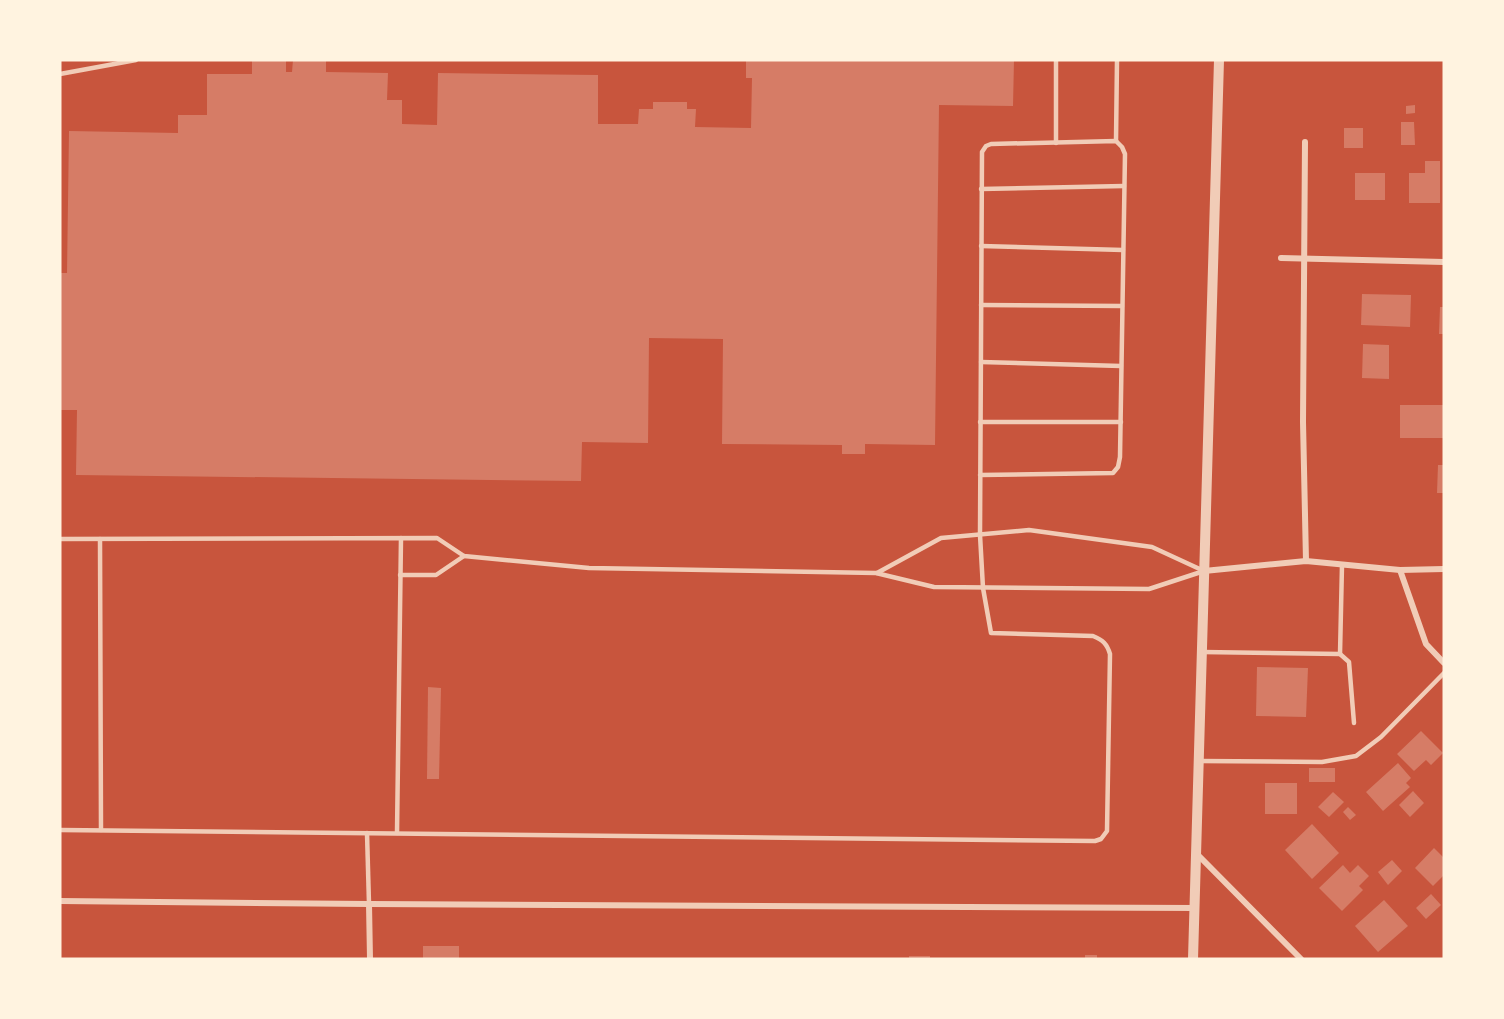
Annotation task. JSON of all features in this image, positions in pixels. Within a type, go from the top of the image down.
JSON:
[{"type":"street","points":[[1193,959],[1220,60]]},
{"type":"street","points":[[1305,142],[1303,422],[1306,561]]},
{"type":"street","points":[[1281,258],[1444,262]]},
{"type":"street","points":[[1204,571],[1306,561],[1400,570],[1444,569]]},
{"type":"street","points":[[1400,570],[1426,645],[1444,663]]},
{"type":"street","points":[[1197,854],[1301,959]]},
{"type":"street","points":[[60,901],[1195,908]]},
{"type":"street","points":[[369,904],[370,959]]},
{"type":"lane","points":[[60,74],[136,60]]},
{"type":"lane","points":[[1056,60],[1056,143]]},
{"type":"lane","points":[[980,475],[1113,473],[1118,467],[1125,154],[1116,141],[1117,60]]},
{"type":"lane","points":[[60,830],[1095,841],[1101,839],[1107,831],[1110,654],[1108,646],[1093,636],[991,633],[983,588],[980,535],[981,189],[982,152],[986,146],[991,144],[1116,141]]},
{"type":"lane","points":[[981,189],[1124,186]]},
{"type":"lane","points":[[981,246],[1123,250]]},
{"type":"lane","points":[[981,305],[1122,306]]},
{"type":"lane","points":[[981,362],[1121,366]]},
{"type":"lane","points":[[980,422],[1120,422]]},
{"type":"lane","points":[[876,573],[941,538],[1029,530],[1152,547],[1204,571]]},
{"type":"lane","points":[[397,833],[401,538]]},
{"type":"lane","points":[[60,539],[437,538],[464,556],[589,568],[876,573],[934,587],[1149,589],[1204,571]]},
{"type":"lane","points":[[100,539],[102,830]]},
{"type":"lane","points":[[400,575],[436,575],[464,556]]},
{"type":"lane","points":[[1340,654],[1342,565]]},
{"type":"lane","points":[[1202,652],[1340,654],[1349,662],[1354,723]]},
{"type":"lane","points":[[1199,761],[1322,762],[1356,756],[1381,737],[1444,674]]},
{"type":"lane","points":[[367,833],[369,904]]},
{"type":"building","points":[[252,60],[286,60],[286,72],[292,72],[293,60],[326,60],[326,72],[388,73],[387,100],[402,100],[402,124],[437,125],[438,73],[598,75],[598,124],[638,124],[639,109],[653,109],[653,102],[687,102],[687,109],[696,109],[695,127],[751,128],[752,78],[746,78],[746,60],[1014,60],[1013,106],[939,105],[935,445],[865,444],[865,454],[842,454],[842,445],[722,444],[723,339],[649,338],[648,443],[582,442],[581,481],[76,475],[77,410],[60,410],[60,273],[67,273],[69,131],[178,133],[178,115],[207,115],[207,74],[252,74]]},
{"type":"building","points":[[1415,105],[1415,113],[1406,114],[1406,106]]},
{"type":"building","points":[[1401,122],[1414,122],[1415,145],[1401,145]]},
{"type":"building","points":[[1344,128],[1363,128],[1363,148],[1344,148]]},
{"type":"building","points":[[1425,161],[1440,161],[1440,203],[1409,203],[1409,173],[1425,173]]},
{"type":"building","points":[[1355,173],[1385,173],[1385,200],[1355,200]]},
{"type":"building","points":[[1362,294],[1411,295],[1410,327],[1361,325]]},
{"type":"building","points":[[1440,307],[1444,307],[1444,334],[1439,334]]},
{"type":"building","points":[[1363,344],[1389,345],[1389,379],[1362,378]]},
{"type":"building","points":[[1400,405],[1444,405],[1444,438],[1400,438]]},
{"type":"building","points":[[1438,465],[1444,465],[1444,493],[1437,493]]},
{"type":"building","points":[[1257,667],[1308,668],[1306,717],[1256,716]]},
{"type":"building","points":[[428,687],[441,688],[439,779],[427,779]]},
{"type":"building","points":[[1421,731],[1443,753],[1431,765],[1426,760],[1414,771],[1397,754]]},
{"type":"building","points":[[1398,763],[1411,778],[1406,783],[1410,787],[1383,811],[1366,792]]},
{"type":"building","points":[[1309,768],[1335,768],[1335,782],[1309,782]]},
{"type":"building","points":[[1265,783],[1297,783],[1297,814],[1265,814]]},
{"type":"building","points":[[1413,791],[1424,803],[1410,817],[1399,805]]},
{"type":"building","points":[[1333,792],[1344,802],[1329,817],[1318,807]]},
{"type":"building","points":[[1348,807],[1356,815],[1350,820],[1343,812]]},
{"type":"building","points":[[1312,824],[1339,853],[1312,879],[1285,850]]},
{"type":"building","points":[[1434,848],[1444,858],[1444,875],[1433,886],[1415,868]]},
{"type":"building","points":[[1392,860],[1402,871],[1388,885],[1378,872]]},
{"type":"building","points":[[1343,865],[1350,873],[1358,865],[1369,876],[1359,886],[1363,890],[1342,911],[1319,888]]},
{"type":"building","points":[[1431,894],[1441,905],[1426,919],[1416,908]]},
{"type":"building","points":[[1384,900],[1408,926],[1378,952],[1355,926]]},
{"type":"building","points":[[423,946],[459,946],[459,959],[423,959]]},
{"type":"building","points":[[1085,955],[1097,955],[1097,959],[1085,959]]},
{"type":"building","points":[[909,956],[930,956],[930,959],[909,959]]}]
